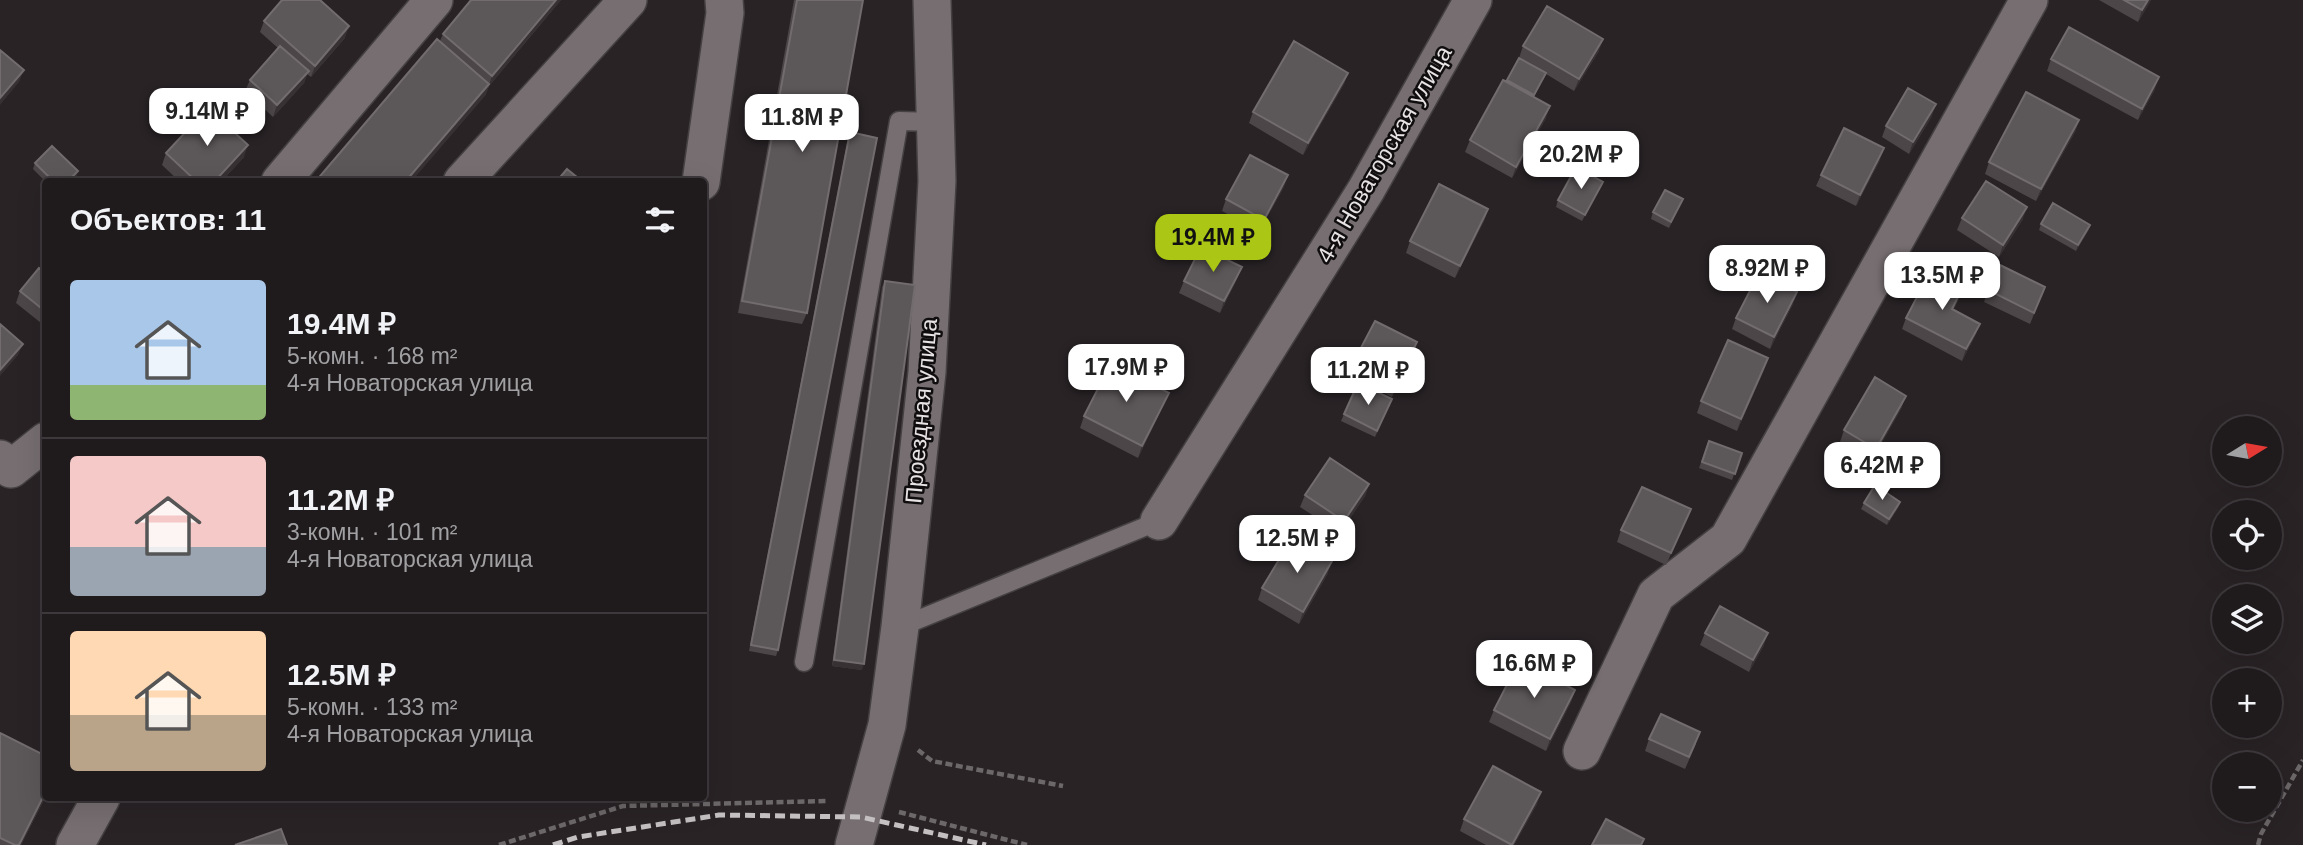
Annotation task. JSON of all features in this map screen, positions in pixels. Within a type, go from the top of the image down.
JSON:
[{"type":"street","points":[[283,178],[434,0]]},
{"type":"street","points":[[466,178],[628,0]]},
{"type":"street","points":[[702,178],[725,13],[724,0]]},
{"type":"street","name":"Проездная улица","points":[[860,822],[887,725],[927,372],[937,181],[932,0]]},
{"type":"street","name":"4-я Новаторская улица","points":[[1158,521],[1366,190],[1473,0]]},
{"type":"street","points":[[1582,751],[1656,596],[1728,539],[2029,0]]},
{"type":"street","points":[[4,472],[42,444]]},
{"type":"street","points":[[75,845],[99,801]]},
{"type":"lane","points":[[804,662],[899,121],[935,122]]},
{"type":"lane","points":[[900,627],[1158,521]]},
{"type":"path","points":[[887,725],[932,761],[1063,786]]},
{"type":"path","points":[[2258,845],[2261,834],[2303,760]]},
{"type":"path","points":[[499,845],[623,806],[838,801],[860,822],[1027,845]]},
{"type":"building","points":[[282,0],[320,0],[349,26],[315,66],[264,21]]},
{"type":"building","points":[[471,0],[556,0],[492,76],[443,34]]},
{"type":"building","points":[[797,0],[863,0],[807,313],[742,301]]},
{"type":"building","points":[[2124,0],[2148,0],[2142,10]]},
{"type":"building","points":[[1547,6],[1603,39],[1579,79],[1523,46]]},
{"type":"building","points":[[2069,27],[2159,77],[2142,109],[2051,59]]},
{"type":"building","points":[[437,39],[489,84],[408,178],[318,178]]},
{"type":"building","points":[[1294,41],[1348,73],[1308,143],[1253,112]]},
{"type":"building","points":[[280,46],[309,71],[277,105],[250,80]]},
{"type":"building","points":[[0,50],[24,70],[0,98]]},
{"type":"building","points":[[1519,58],[1546,73],[1534,95],[1507,80]]},
{"type":"building","points":[[1503,80],[1550,106],[1516,167],[1470,140]]},
{"type":"building","points":[[1908,88],[1936,104],[1913,142],[1886,126]]},
{"type":"building","points":[[2026,92],[2079,120],[2041,189],[1989,162]]},
{"type":"building","points":[[208,108],[248,145],[218,178],[193,178],[166,153]]},
{"type":"building","points":[[1844,128],[1884,148],[1860,195],[1821,175]]},
{"type":"building","points":[[850,132],[877,138],[778,650],[751,645]]},
{"type":"building","points":[[52,146],[78,171],[71,178],[50,178],[35,163]]},
{"type":"building","points":[[1250,155],[1288,175],[1264,220],[1226,199]]},
{"type":"building","points":[[1576,167],[1603,182],[1585,215],[1558,200]]},
{"type":"building","points":[[567,169],[578,178],[559,178]]},
{"type":"building","points":[[1986,181],[2027,207],[2003,245],[1962,218]]},
{"type":"building","points":[[1439,184],[1488,209],[1460,266],[1410,241]]},
{"type":"building","points":[[1665,190],[1683,199],[1671,222],[1653,212]]},
{"type":"building","points":[[2053,203],[2090,225],[2078,245],[2041,224]]},
{"type":"building","points":[[1201,247],[1242,267],[1224,301],[1184,281]]},
{"type":"building","points":[[2000,265],[2045,287],[2034,313],[1988,290]]},
{"type":"building","points":[[39,268],[42,271],[42,309],[20,291]]},
{"type":"building","points":[[1930,272],[1962,289],[1952,309],[1980,324],[1966,349],[1906,318]]},
{"type":"building","points":[[1759,273],[1797,292],[1774,337],[1736,318]]},
{"type":"building","points":[[885,281],[915,285],[864,664],[834,660]]},
{"type":"building","points":[[1375,321],[1417,342],[1396,385],[1353,363]]},
{"type":"building","points":[[0,324],[23,344],[0,370]]},
{"type":"building","points":[[1728,340],[1768,358],[1741,419],[1701,401]]},
{"type":"building","points":[[1111,363],[1169,393],[1142,446],[1084,416]]},
{"type":"building","points":[[1875,377],[1906,396],[1876,449],[1844,430]]},
{"type":"building","points":[[1358,383],[1392,399],[1377,431],[1344,414]]},
{"type":"building","points":[[1709,441],[1742,453],[1735,474],[1702,462]]},
{"type":"building","points":[[1330,458],[1369,484],[1344,521],[1305,495]]},
{"type":"building","points":[[1875,485],[1900,502],[1889,519],[1864,503]]},
{"type":"building","points":[[1642,487],[1691,509],[1671,553],[1621,530]]},
{"type":"building","points":[[1292,538],[1332,561],[1303,612],[1262,588]]},
{"type":"building","points":[[1720,606],[1768,633],[1753,660],[1705,633]]},
{"type":"building","points":[[1519,661],[1575,690],[1550,739],[1494,710]]},
{"type":"building","points":[[1661,714],[1700,732],[1689,757],[1649,739]]},
{"type":"building","points":[[0,733],[42,754],[42,799],[19,845],[0,838]]},
{"type":"building","points":[[1493,766],[1541,792],[1512,845],[1464,819]]},
{"type":"building","points":[[1606,819],[1644,839],[1641,845],[1592,845]]},
{"type":"building","points":[[281,829],[287,845],[235,845]]},
{"type":"railway","points":[[553,845],[578,837],[719,815],[861,817],[986,845]]}]
